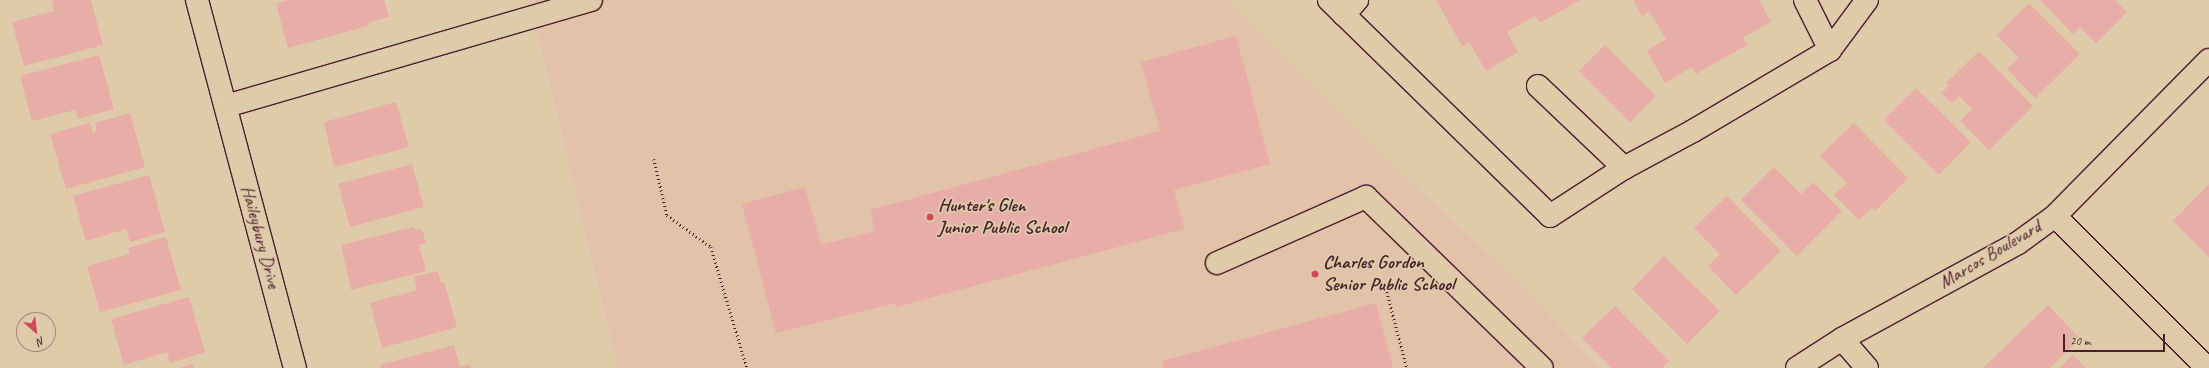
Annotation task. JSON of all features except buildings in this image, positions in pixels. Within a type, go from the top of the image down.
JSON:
[{"type":"street","name":"Haileybury Drive","points":[[197,0],[295,368]]},
{"type":"street","points":[[226,106],[591,0]]},
{"type":"street","points":[[1805,0],[1830,50]]},
{"type":"street","points":[[1343,5],[1550,216],[1624,168],[1693,131],[1830,50],[1867,0]]},
{"type":"street","name":"Marcos Boulevard","points":[[1796,368],[1842,339],[2018,243],[2055,216],[2209,60]]},
{"type":"street","points":[[1538,86],[1624,168]]},
{"type":"street","points":[[1217,263],[1366,197],[1542,368]]},
{"type":"street","points":[[2055,216],[2207,368]]},
{"type":"street","points":[[1842,339],[1867,368]]},
{"type":"path","points":[[654,159],[667,215],[711,247],[747,368]]},
{"type":"path","points":[[1386,288],[1407,368]]},
{"type":"shaded area","name":"Hunter's Glen Junior Public School","points":[[530,0],[1228,0],[1400,172],[1522,285],[1598,368],[618,368]]},
{"type":"place","name":"Hunter's Glen Junior Public School","points":[[930,217]]},
{"type":"place","name":"Charles Gordon Senior Public School","points":[[1315,274]]}]
